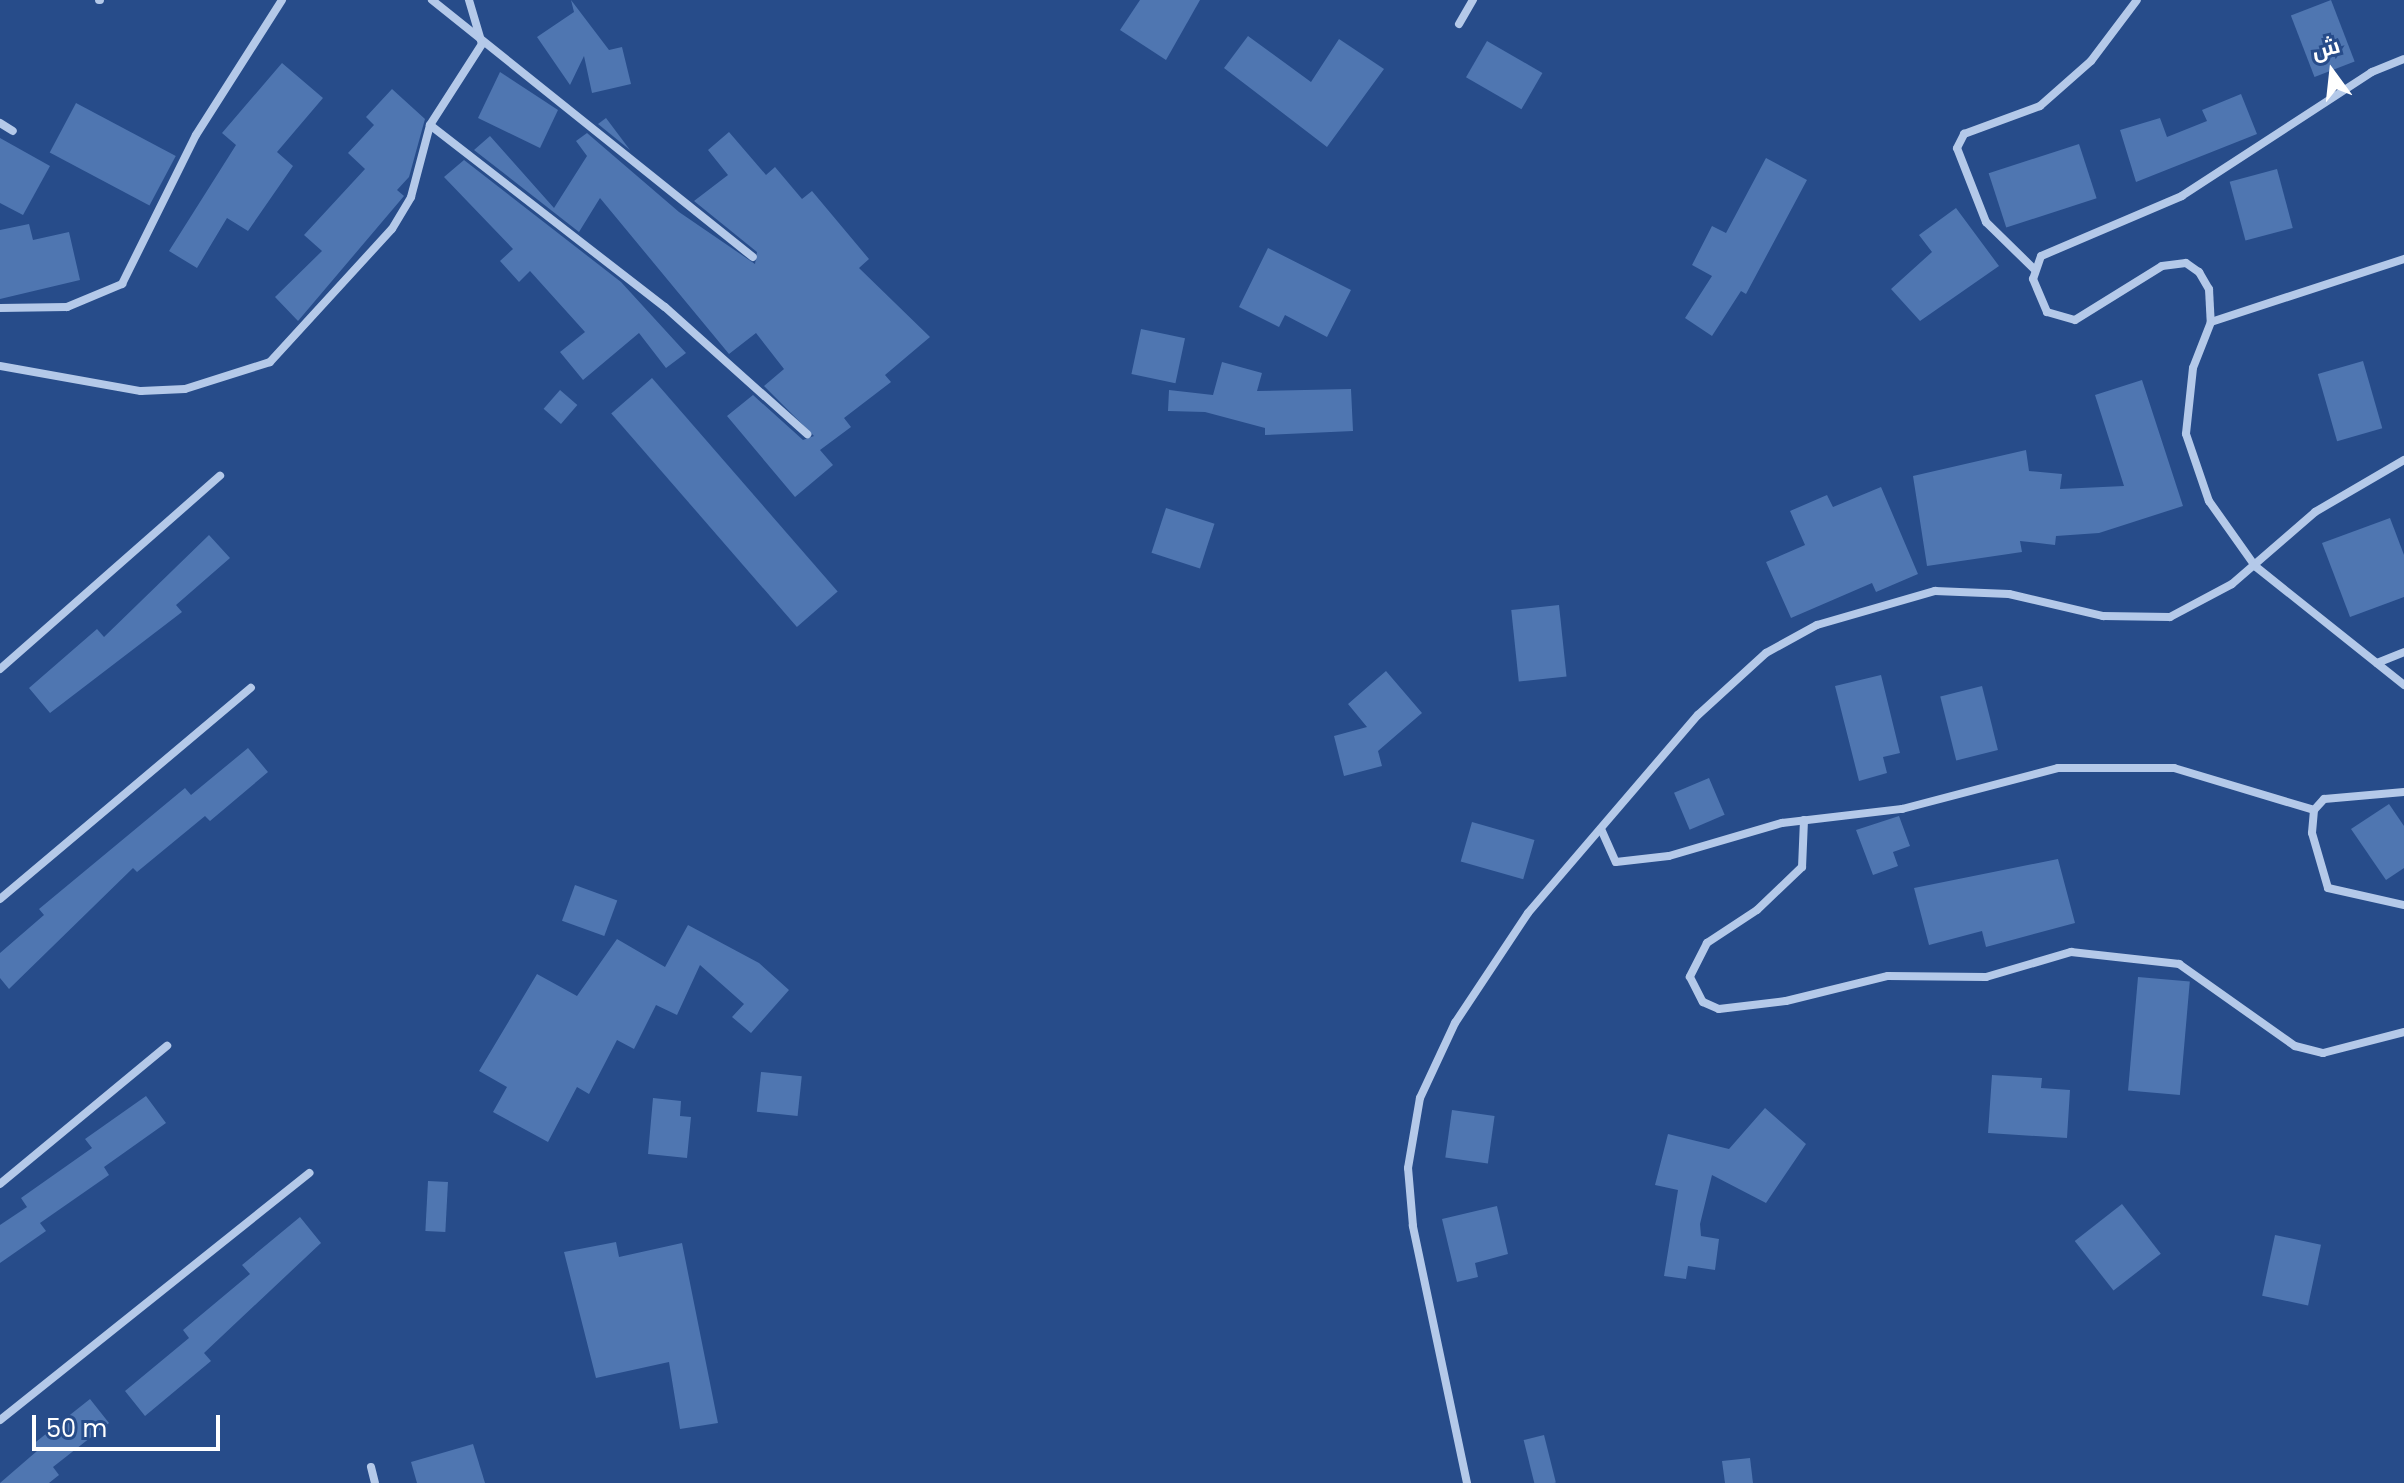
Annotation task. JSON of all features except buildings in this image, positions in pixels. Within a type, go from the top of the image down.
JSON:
[{"type":"street","points":[[0,308],[67,307],[122,284],[196,135],[282,0]]},
{"type":"street","points":[[432,0],[482,44],[753,257]]},
{"type":"street","points":[[0,366],[141,391],[185,389],[270,362],[392,229],[411,197],[430,125],[482,44],[469,0]]},
{"type":"street","points":[[1459,24],[1473,0]]},
{"type":"street","points":[[2137,0],[2091,61],[2040,106],[1964,134],[1957,148],[1986,222],[2034,269],[2047,312],[2075,320],[2162,266],[2186,263],[2209,289],[2211,322],[2190,379],[2186,434],[2209,501],[2255,566],[2404,685]]},
{"type":"street","points":[[2034,269],[2041,256],[2068,241],[2182,196],[2372,72],[2404,59]]},
{"type":"street","points":[[0,123],[13,131]]},
{"type":"street","points":[[430,125],[574,232],[807,434]]},
{"type":"street","points":[[2211,322],[2404,259]]},
{"type":"street","points":[[1467,1483],[1413,1226],[1408,1168],[1420,1098],[1455,1023],[1512,938],[1698,715],[1766,653],[1817,625],[1935,591],[2009,594],[2103,616],[2170,617],[2255,566],[2315,512],[2404,460]]},
{"type":"street","points":[[0,669],[220,476]]},
{"type":"street","points":[[2377,663],[2404,652]]},
{"type":"street","points":[[0,899],[251,688]]},
{"type":"street","points":[[1601,829],[1616,862],[1804,820],[1902,809],[2058,768],[2174,768],[2314,810],[2354,792],[2404,792]]},
{"type":"street","points":[[2314,810],[2314,859],[2328,888],[2404,905]]},
{"type":"street","points":[[1804,820],[1802,867],[1757,910],[1707,943],[1690,977],[1703,1002],[1719,1009],[1786,1001],[1888,976],[1986,977],[2071,952],[2179,964],[2309,1049],[2323,1053],[2404,1032]]},
{"type":"street","points":[[0,1184],[167,1046]]},
{"type":"street","points":[[0,1420],[309,1173]]},
{"type":"street","points":[[371,1467],[375,1483]]}]
